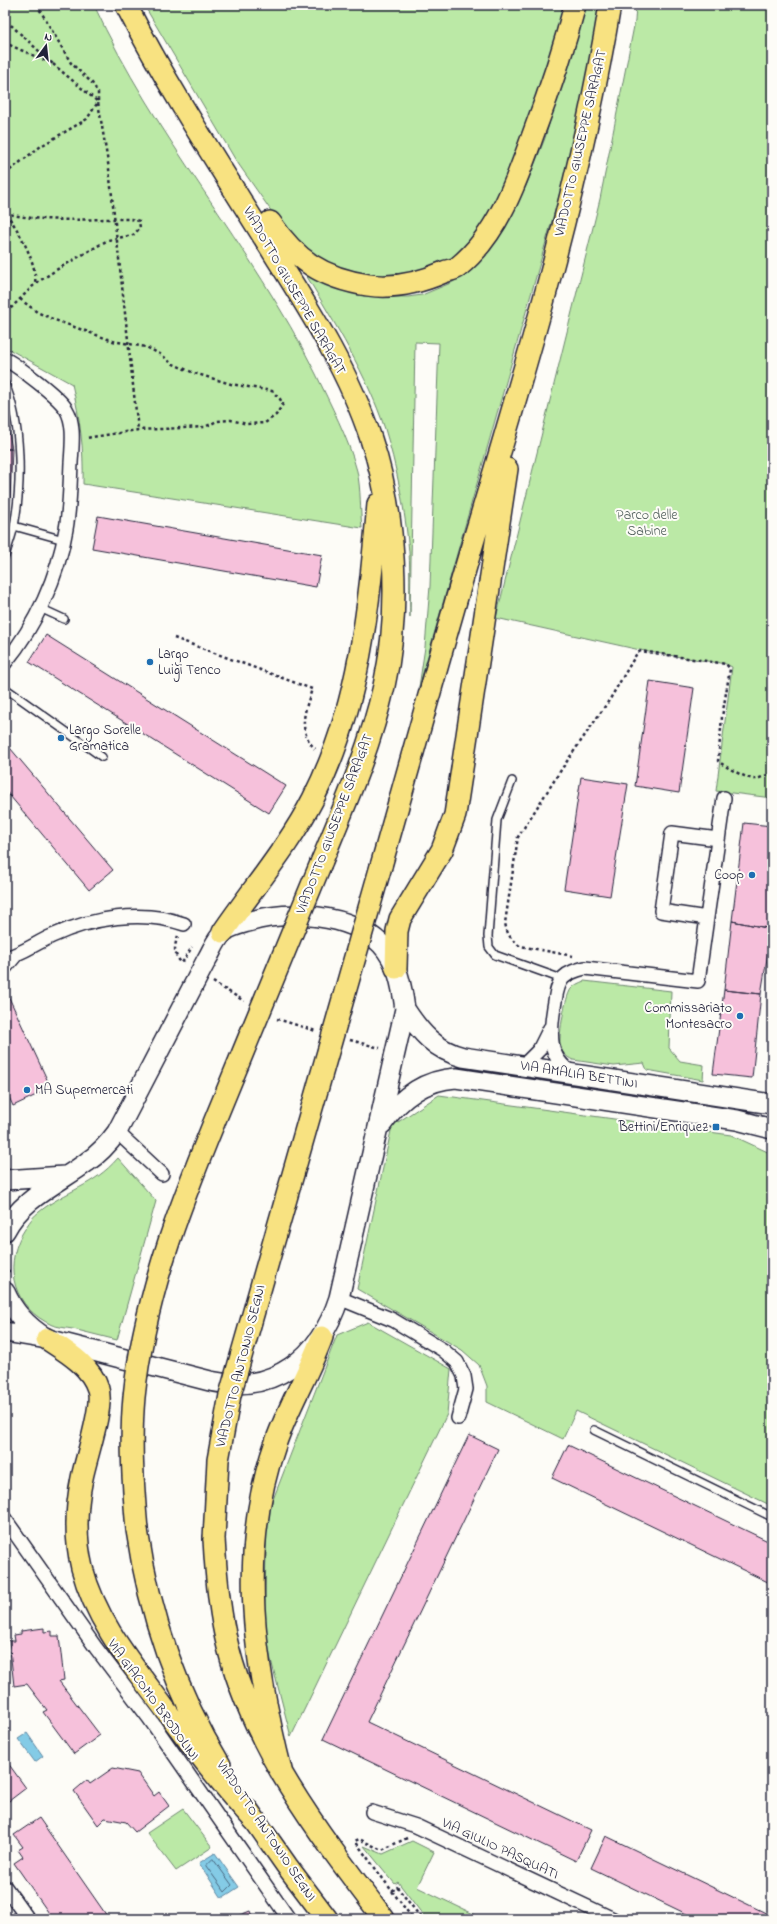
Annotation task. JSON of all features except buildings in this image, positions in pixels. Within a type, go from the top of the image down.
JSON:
[{"type":"main road","name":"VIADOTTO GIUSEPPE SARAGAT","points":[[126,5],[165,78],[300,295],[337,359],[354,394],[376,455],[391,535],[394,571],[392,626],[387,665],[384,685],[370,738],[347,801],[215,1120]]},
{"type":"main road","points":[[218,164],[249,192],[286,245],[306,262],[326,274],[358,283],[400,286],[429,279],[456,268],[472,254],[486,236],[509,196],[542,112],[575,5]]},
{"type":"main road","name":"VIADOTTO GIUSEPPE SARAGAT","points":[[298,1156],[474,540],[518,396],[580,159],[598,78],[610,5]]},
{"type":"main road","points":[[396,968],[397,931],[400,919],[442,850],[455,815],[518,396]]},
{"type":"main road","points":[[223,932],[283,848],[306,812],[332,759],[339,740],[352,696],[360,657],[372,565],[380,476]]},
{"type":"main road","name":"VIADOTTO ANTONIO SEGNI","points":[[215,1120],[198,1158],[169,1239],[149,1310],[142,1345],[134,1395],[132,1422],[132,1485],[137,1530],[144,1572],[154,1613],[188,1706],[212,1752],[255,1821],[327,1919]]},
{"type":"main road","name":"VIADOTTO ANTONIO SEGNI","points":[[298,1156],[228,1403],[217,1467],[214,1540],[219,1601],[232,1661],[253,1719],[282,1774],[312,1821],[384,1919]]},
{"type":"main road","points":[[282,1774],[269,1723],[255,1629],[252,1573],[254,1540],[260,1497],[276,1442],[284,1419],[310,1367],[322,1337]]},
{"type":"main road","points":[[47,1340],[71,1355],[86,1369],[96,1383],[99,1392],[97,1416],[82,1477],[77,1529],[82,1568],[95,1605],[114,1638],[195,1751],[218,1780],[255,1821]]},
{"type":"street","points":[[5,359],[55,397],[66,408],[70,420],[71,440],[70,500],[64,540],[55,572],[40,608],[27,632],[5,663]]},
{"type":"street","points":[[574,1074],[562,1065],[556,1057],[552,1044],[551,1026],[557,989],[562,979],[571,972],[585,968],[698,982],[724,798]]},
{"type":"street","points":[[707,918],[661,911],[672,833],[718,839]]},
{"type":"street","points":[[5,1231],[19,1211],[66,1176],[92,1159],[105,1147],[117,1132],[199,974],[223,932],[244,923],[278,915],[299,915],[328,919],[355,927],[372,936],[386,950],[396,968],[405,1009],[391,1066],[379,1129],[339,1298],[334,1315],[322,1337],[306,1355],[269,1378],[239,1385],[210,1381],[47,1340],[5,1332]]},
{"type":"street","points":[[5,968],[10,957],[62,932],[96,920],[144,917],[169,920],[184,924]]},
{"type":"street","name":"VIA AMALIA BETTINI","points":[[405,1009],[425,1036],[448,1052],[463,1057],[772,1104]]},
{"type":"street","points":[[523,1066],[539,1050],[551,1026]]},
{"type":"street","points":[[379,1129],[393,1109],[410,1094],[432,1082],[456,1078],[730,1119],[772,1129]]},
{"type":"street","points":[[117,1132],[162,1174]]},
{"type":"street","points":[[10,1179],[66,1176]]},
{"type":"street","points":[[5,1292],[18,1314],[47,1340]]},
{"type":"street","points":[[339,1298],[393,1320],[443,1350],[457,1362],[464,1376],[466,1389],[458,1418]]},
{"type":"street","name":"VIA GIACOMO BRODOLINI","points":[[5,1519],[96,1648],[150,1718],[289,1919]]},
{"type":"street","name":"VIA GIULIO PASQUATI","points":[[372,1812],[416,1826],[613,1919]]},
{"type":"street","points":[[5,1887],[28,1919]]},
{"type":"lane","points":[[5,384],[9,393],[19,443],[19,479],[14,526],[5,556]]},
{"type":"lane","points":[[14,526],[64,540]]},
{"type":"lane","points":[[40,608],[64,619]]},
{"type":"lane","points":[[5,688],[102,757]]},
{"type":"lane","points":[[512,781],[497,820],[488,947],[495,955],[562,979]]},
{"type":"lane","points":[[594,1430],[772,1517]]},
{"type":"path","points":[[37,5],[71,63],[92,83],[98,92],[98,102],[109,170],[138,430]]},
{"type":"path","points":[[5,23],[12,26],[53,64],[98,102]]},
{"type":"path","points":[[5,43],[53,64]]},
{"type":"path","points":[[5,174],[40,146],[87,119],[98,102]]},
{"type":"path","points":[[5,213],[41,219],[71,221],[114,219],[140,221],[140,228],[133,235],[116,238],[92,248],[35,284],[5,314]]},
{"type":"path","points":[[5,213],[14,223],[35,269],[35,284]]},
{"type":"path","points":[[20,299],[37,312],[55,320],[112,341],[146,347],[162,355],[171,364],[194,373],[231,384],[272,391],[283,404],[276,415],[265,423],[247,424],[231,420],[217,421],[205,426],[138,430],[71,440]]},
{"type":"path","points":[[174,638],[312,689],[305,714],[304,725],[307,738],[315,749],[312,756]]},
{"type":"path","points":[[574,956],[549,953],[520,946],[514,942],[507,933],[505,923],[518,837],[563,767],[610,699],[637,653],[641,651],[726,664],[730,669],[722,717],[718,761],[722,765],[750,778],[756,779],[772,773]]},
{"type":"path","points":[[184,924],[174,946],[177,958],[182,962],[196,941]]},
{"type":"path","points":[[199,974],[245,1001]]},
{"type":"path","points":[[285,1023],[304,1028]]},
{"type":"path","points":[[351,1040],[385,1049]]},
{"type":"path","points":[[413,1919],[355,1841],[359,1839],[382,1850],[406,1839],[416,1826]]},
{"type":"path","points":[[392,1890],[397,1887],[422,1919]]},
{"type":"green space","points":[[5,5],[94,5],[118,53],[145,100],[263,281],[291,327],[316,374],[339,422],[357,471],[362,528],[83,484],[81,434],[72,384],[5,347]]},
{"type":"green space","points":[[144,5],[568,5],[520,159],[496,206],[458,255],[438,268],[385,281],[319,262],[281,225],[235,159]]},
{"type":"green space","points":[[583,5],[600,5],[593,54],[569,161],[419,687],[425,647],[430,586],[439,343],[415,342],[410,617],[409,551],[406,528],[393,456],[385,429],[378,409],[360,369],[306,275],[331,286],[364,296],[408,297],[422,295],[453,282],[471,267],[506,223],[526,186],[545,138]]},
{"type":"green space","name":"Parco delle Sabine","points":[[636,5],[772,5],[772,798],[716,791],[732,667],[726,664],[649,652],[496,618],[600,199],[635,21]]},
{"type":"green space","points":[[584,981],[671,991],[669,1048],[680,1061],[704,1065],[703,1080],[647,1070],[644,1063],[614,1066],[573,1060],[566,1056],[561,1049],[560,1044],[561,1024],[565,1007],[571,989],[575,985]]},
{"type":"green space","points":[[439,1095],[731,1135],[772,1154],[772,1506],[576,1411],[563,1439],[487,1402],[487,1386],[479,1365],[462,1350],[357,1289],[392,1126]]},
{"type":"green space","points":[[118,1158],[156,1201],[117,1340],[54,1326],[39,1318],[29,1309],[21,1298],[13,1274],[13,1261],[16,1247],[22,1234],[29,1222],[39,1212],[59,1198],[99,1176]]},
{"type":"green space","points":[[368,1322],[451,1369],[447,1414],[291,1737],[264,1633],[267,1515],[337,1335]]},
{"type":"green space","points":[[183,1809],[212,1847],[176,1871],[147,1833]]},
{"type":"green space","points":[[412,1841],[434,1852],[417,1887],[484,1919],[426,1919],[398,1882],[395,1884],[364,1846],[383,1854]]},
{"type":"water","points":[[27,1733],[43,1756],[35,1762],[18,1739]]},
{"type":"water","points":[[215,1853],[239,1887],[222,1898],[199,1863]]},
{"type":"place","name":"Largo Luigi Tenco","points":[[150,662]]},
{"type":"place","name":"Largo Sorelle Gramatica","points":[[61,738]]},
{"type":"place","name":"Coop","points":[[752,875]]},
{"type":"place","name":"Commissariato Montesacro","points":[[740,1016]]},
{"type":"place","name":"MA Supermercati","points":[[27,1090]]},
{"type":"place","name":"Bettini/Enriquez","points":[[716,1127]]}]
